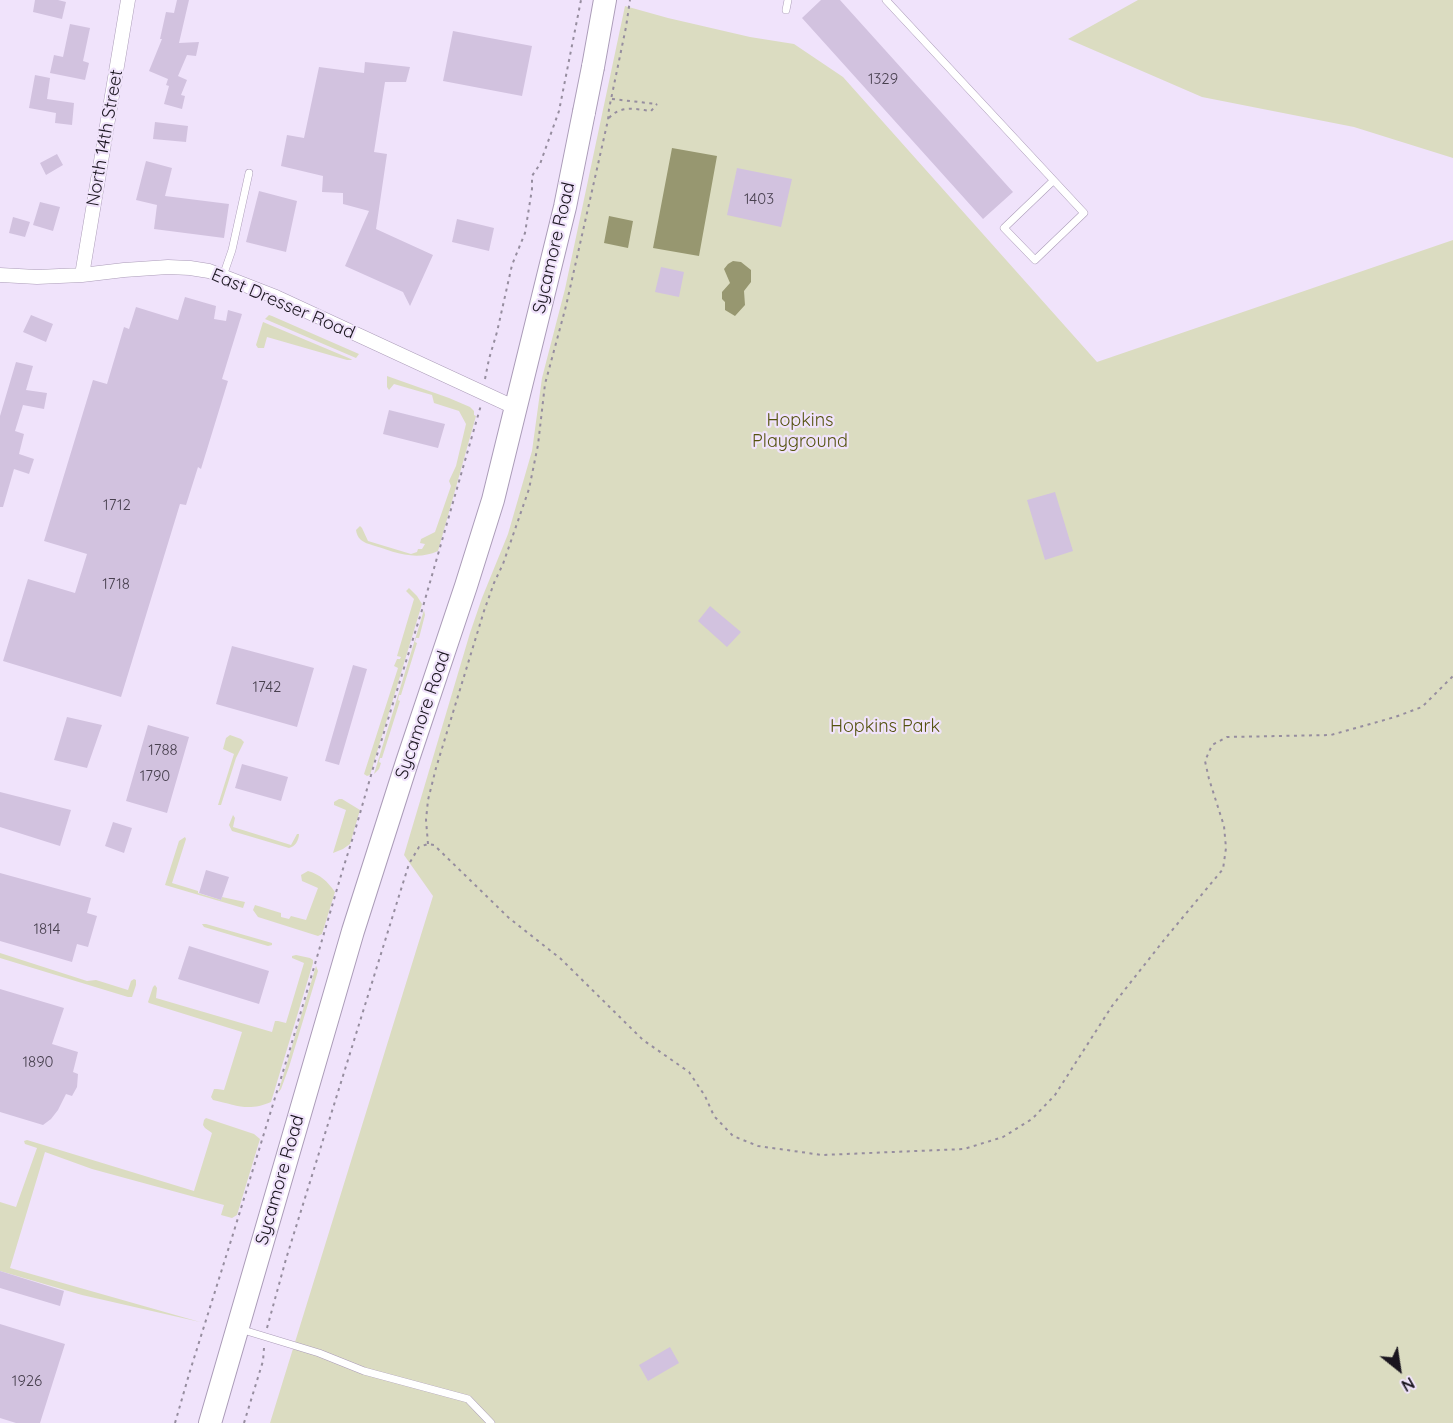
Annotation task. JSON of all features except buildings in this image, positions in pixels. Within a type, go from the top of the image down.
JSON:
[{"type":"main road","name":"Sycamore Road","points":[[210,1423],[353,931],[493,501],[565,207],[605,0]]},
{"type":"street","name":"North 14th Street","points":[[81,275],[128,0]]},
{"type":"street","name":"East Dresser Road","points":[[2,275],[81,275],[168,267],[209,271],[276,297],[516,408]]},
{"type":"street","points":[[0,290],[2,275]]},
{"type":"lane","points":[[786,10],[788,0]]},
{"type":"lane","points":[[886,0],[1084,213],[1035,260],[1004,228],[1053,181]]},
{"type":"lane","points":[[223,276],[232,250],[249,173]]},
{"type":"lane","points":[[237,1328],[319,1353],[364,1371],[468,1399],[492,1423]]},
{"type":"path","points":[[175,1423],[425,601],[479,413],[489,359],[512,265],[525,233],[532,176],[540,164],[559,111],[581,0]]},
{"type":"path","points":[[428,844],[426,820],[428,800],[436,768],[484,611],[529,489],[538,445],[545,384],[556,349],[608,120],[630,0]]},
{"type":"path","points":[[608,120],[614,113],[621,110],[651,111],[657,104],[612,99]]},
{"type":"path","points":[[244,1423],[263,1361],[265,1336],[289,1248],[409,864],[419,847],[434,845],[509,918],[561,959],[643,1040],[690,1072],[714,1116],[733,1136],[758,1146],[822,1155],[964,1149],[1003,1137],[1032,1119],[1056,1095],[1112,1006],[1223,869],[1226,848],[1224,826],[1205,761],[1212,745],[1227,737],[1331,735],[1395,717],[1422,707],[1453,676]]},
{"type":"green space","points":[[1138,0],[1453,0],[1453,158],[1354,127],[1202,97],[1068,39]]},
{"type":"green space","name":"Hopkins Park","points":[[625,6],[750,37],[794,44],[843,77],[1097,362],[1453,240],[1453,1423],[270,1423],[433,896],[404,855],[470,633],[508,534],[532,451],[542,378],[565,289]]},
{"type":"green space","points":[[269,315],[359,354],[356,358],[265,319]]},
{"type":"green space","points":[[263,322],[352,360],[267,337],[264,348],[258,348],[256,345]]},
{"type":"green space","points":[[387,376],[470,407],[476,416],[438,551],[420,556],[395,552],[364,542],[357,535],[356,530],[360,526],[368,541],[411,554],[422,549],[425,544],[420,543],[421,539],[435,532],[451,486],[449,481],[456,466],[466,424],[459,411],[434,403],[432,395],[394,384],[389,390]]},
{"type":"green space","points":[[409,588],[422,604],[370,775],[367,776],[364,774],[398,668],[394,666],[397,659],[401,657],[397,656],[414,599],[406,591]]},
{"type":"green space","points":[[424,610],[425,615],[419,638],[416,638],[417,643],[401,695],[399,695],[398,700],[400,701],[382,758],[380,758],[379,769],[374,774]]},
{"type":"green space","points":[[230,735],[244,742],[236,758],[221,805],[218,805],[234,754],[223,749],[226,738]]},
{"type":"green space","points":[[339,799],[360,810],[350,844],[333,853],[346,810],[334,805],[334,802]]},
{"type":"green space","points":[[233,815],[235,818],[233,827],[291,845],[299,834],[298,839],[295,845],[289,848],[232,831],[229,825]]},
{"type":"green space","points":[[185,837],[172,883],[221,900],[222,897],[245,902],[243,908],[165,885],[179,841]]},
{"type":"green space","points":[[308,871],[317,874],[335,892],[322,934],[318,936],[258,917],[253,910],[255,905],[281,913],[281,917],[289,919],[291,916],[306,920],[318,888],[302,881],[301,875]]},
{"type":"green space","points":[[202,924],[272,943],[272,945],[268,946],[204,927]]},
{"type":"green space","points":[[0,953],[87,981],[96,980],[128,990],[134,979],[136,985],[132,997],[128,997],[0,958]]},
{"type":"green space","points":[[296,955],[310,958],[313,963],[271,1102],[249,1107],[213,1100],[211,1097],[214,1089],[224,1090],[242,1032],[149,1003],[153,987],[155,985],[157,988],[156,998],[272,1032],[275,1021],[286,1023],[304,963],[292,958]]},
{"type":"green space","points":[[316,966],[318,971],[289,1067],[278,1093]]},
{"type":"green space","points":[[206,1118],[254,1134],[260,1139],[237,1215],[232,1218],[221,1215],[224,1205],[92,1169],[45,1152],[10,1268],[200,1322],[82,1295],[0,1271],[0,1202],[16,1207],[37,1148],[25,1144],[24,1141],[27,1140],[194,1191],[212,1133],[203,1125]]},
{"type":"shaded area","points":[[672,148],[717,156],[699,256],[653,248]]},
{"type":"shaded area","points":[[609,216],[633,221],[628,248],[604,243]]},
{"type":"shaded area","points":[[733,261],[741,262],[751,270],[751,282],[744,291],[745,305],[735,316],[725,310],[725,302],[722,299],[722,292],[730,283],[724,269]]},
{"type":"park label","name":"Hopkins Playground","points":[[800,431]]}]
